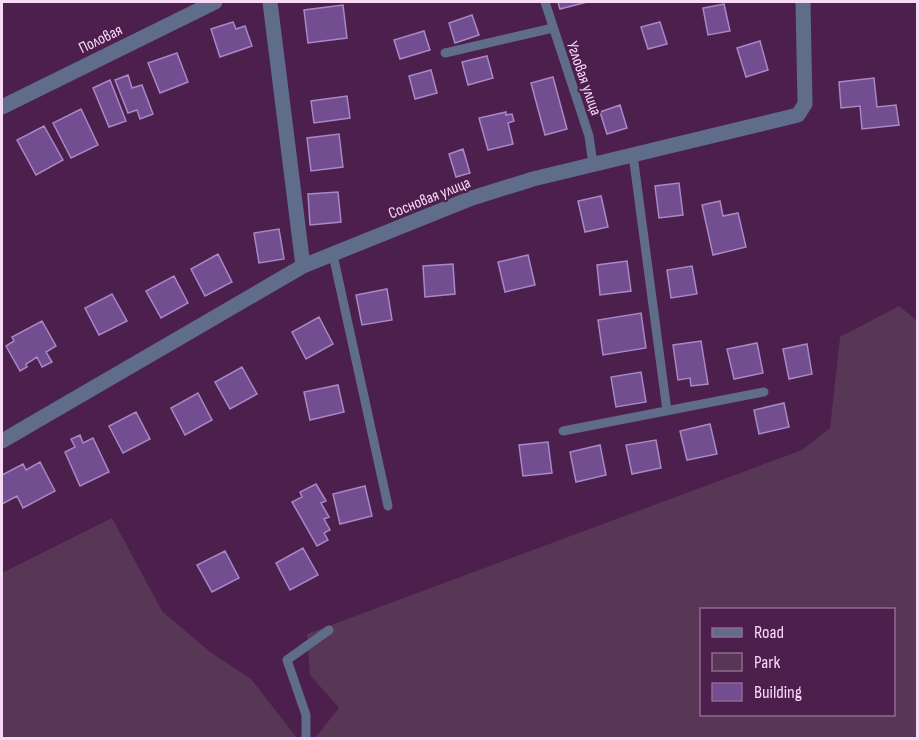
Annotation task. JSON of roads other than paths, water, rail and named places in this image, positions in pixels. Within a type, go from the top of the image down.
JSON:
[{"type":"street","name":"Половая","points":[[2,107],[215,2]]},
{"type":"street","points":[[270,2],[303,266]]},
{"type":"street","name":"Сосновая улица","points":[[2,441],[303,266],[472,198],[533,178],[798,115],[805,104],[803,2]]},
{"type":"lane","name":"Угловая улица","points":[[545,2],[589,136],[593,164]]},
{"type":"lane","points":[[445,53],[552,28]]},
{"type":"lane","points":[[633,155],[667,411]]},
{"type":"lane","points":[[333,255],[388,506]]},
{"type":"lane","points":[[562,431],[764,392]]},
{"type":"lane","points":[[306,738],[306,715],[287,660],[328,630]]}]
